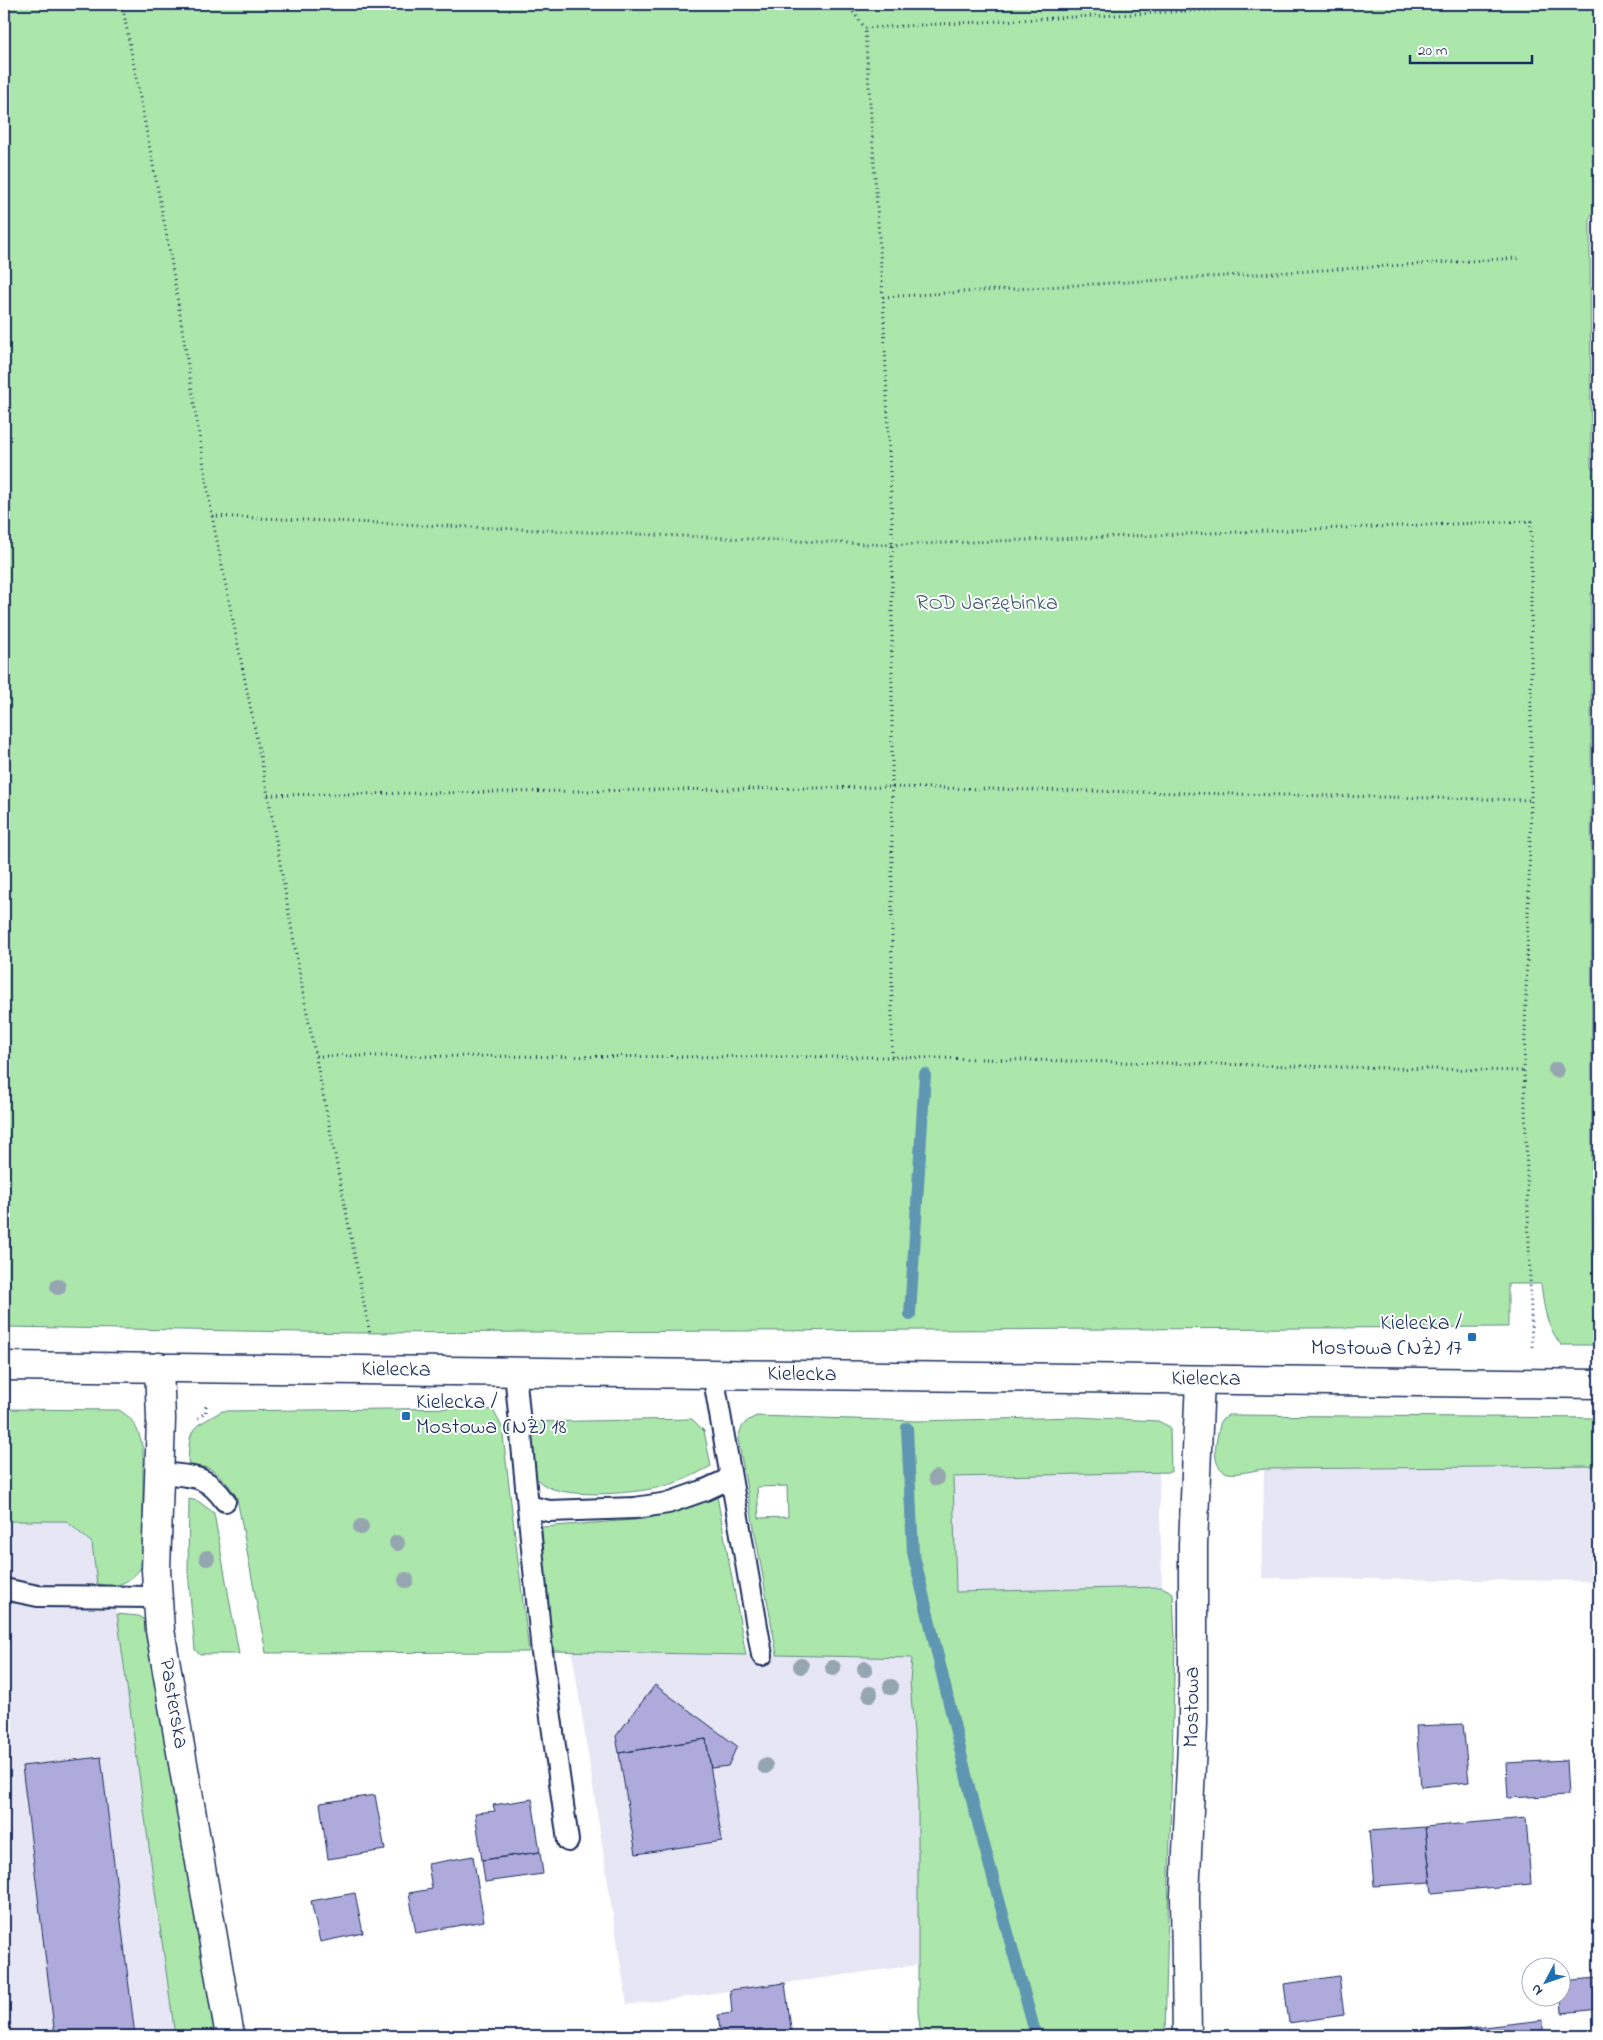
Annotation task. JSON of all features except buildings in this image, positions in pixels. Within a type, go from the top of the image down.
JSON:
[{"type":"main road","name":"Kielecka","points":[[4,1366],[1599,1384]]},
{"type":"main road","name":"Pasterska","points":[[159,1367],[162,1419],[156,1597],[163,1649],[230,2036]]},
{"type":"main road","name":"Mostowa","points":[[1187,2036],[1185,1896],[1193,1723],[1193,1545],[1200,1380]]},
{"type":"lane","points":[[515,1372],[542,1652],[568,1841]]},
{"type":"lane","points":[[712,1374],[762,1655]]},
{"type":"lane","points":[[160,1473],[199,1478],[208,1482],[225,1501]]},
{"type":"lane","points":[[528,1506],[549,1511],[635,1508],[668,1503],[731,1478]]},
{"type":"lane","points":[[4,1589],[38,1596],[156,1597]]},
{"type":"path","points":[[122,4],[170,253],[212,516],[268,795],[377,1371]]},
{"type":"path","points":[[847,4],[865,28],[883,297],[892,545],[892,1058]]},
{"type":"path","points":[[865,28],[1325,4]]},
{"type":"path","points":[[883,297],[1518,258]]},
{"type":"path","points":[[212,516],[892,545],[1531,521],[1531,800],[1524,1071],[1533,1383]]},
{"type":"path","points":[[268,795],[891,787],[1531,800]]},
{"type":"path","points":[[316,1056],[892,1058],[1524,1071]]},
{"type":"shaded area","points":[[1599,1466],[1599,1581],[1262,1578],[1264,1469]]},
{"type":"shaded area","points":[[1159,1472],[1162,1587],[956,1592],[953,1477]]},
{"type":"shaded area","points":[[4,1506],[70,1506],[106,1535],[175,2036],[4,2036]]},
{"type":"shaded area","points":[[572,1652],[912,1657],[982,1956],[627,2005]]},
{"type":"green space","name":"ROD Jarzębinka","points":[[4,4],[1599,4],[1599,201],[1590,218],[1591,468],[1599,469],[1599,592],[1591,593],[1592,1210],[1594,1284],[1599,1285],[1599,1345],[1561,1345],[1546,1316],[1541,1284],[1508,1284],[1508,1327],[359,1333],[4,1327]]},
{"type":"green space","points":[[472,1408],[493,1410],[502,1427],[529,1652],[266,1653],[237,1498],[232,1489],[217,1473],[206,1467],[188,1466],[189,1444],[194,1429],[222,1411]]},
{"type":"green space","points":[[4,1409],[119,1410],[133,1422],[143,1451],[143,1562],[139,1570],[131,1578],[113,1586],[97,1584],[92,1543],[66,1521],[4,1521]]},
{"type":"green space","points":[[1228,1415],[1599,1418],[1599,1466],[1264,1469],[1228,1473],[1222,1470],[1218,1464],[1216,1442],[1221,1420]]},
{"type":"green space","points":[[757,1416],[917,1421],[1078,1417],[1158,1421],[1170,1427],[1171,1472],[953,1477],[956,1592],[1162,1587],[1173,1593],[1175,1638],[1165,2036],[921,2036],[918,2012],[918,1787],[910,1681],[912,1658],[777,1655],[738,1439],[744,1424]],"holes":[[[787,1486],[788,1517],[759,1518],[757,1487]]]},
{"type":"green space","points":[[692,1419],[704,1431],[711,1466],[693,1476],[674,1483],[633,1492],[577,1493],[560,1491],[546,1486],[537,1479],[535,1474],[532,1460],[530,1422]]},
{"type":"green space","points":[[717,1496],[746,1655],[551,1651],[541,1527],[646,1519],[676,1511]]},
{"type":"green space","points":[[189,1499],[198,1501],[214,1513],[239,1654],[200,1654],[195,1650],[188,1571]]},
{"type":"green space","points":[[117,1614],[139,1616],[145,1620],[215,2036],[175,2036]]},
{"type":"waterway","points":[[910,1315],[925,1074]]},
{"type":"waterway","points":[[907,1428],[913,1552],[974,1808],[1036,2036]]},
{"type":"place","name":"Kielecka / Mostowa (NŻ) 17","points":[[1472,1337]]},
{"type":"place","name":"Kielecka / Mostowa (NŻ) 18","points":[[406,1416]]}]
